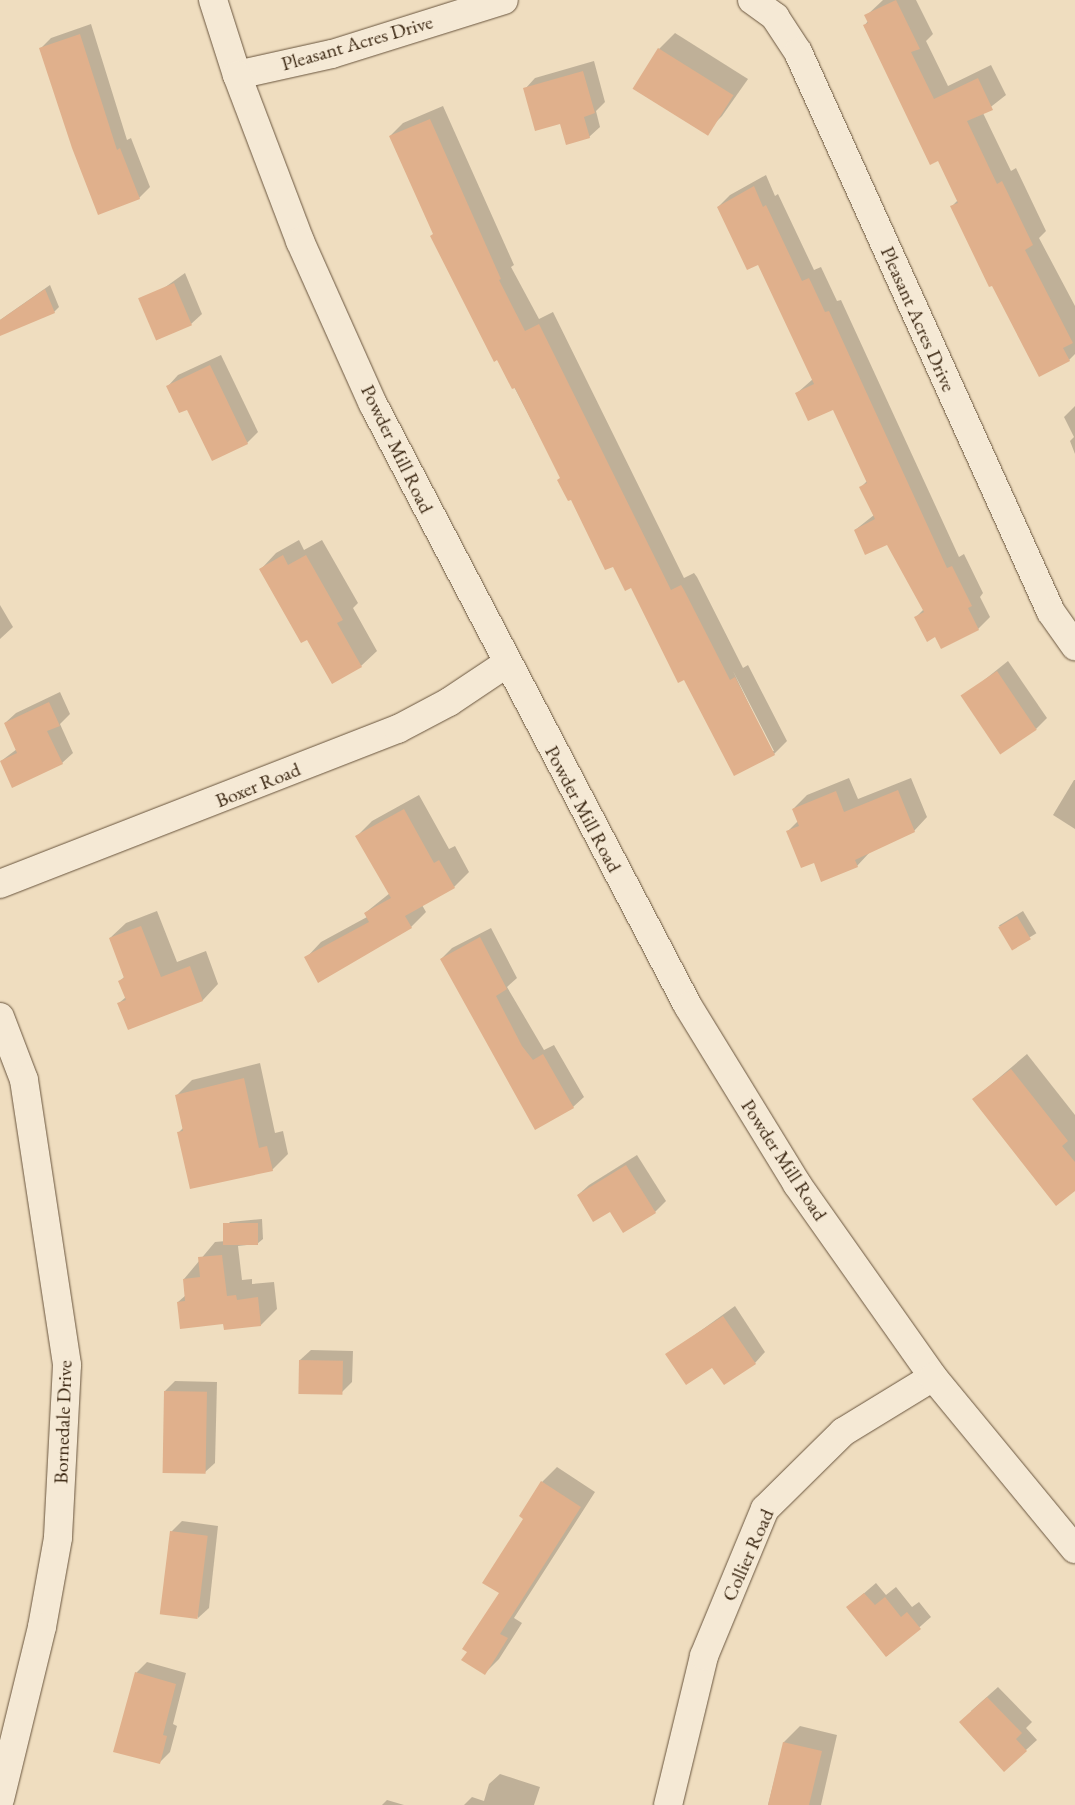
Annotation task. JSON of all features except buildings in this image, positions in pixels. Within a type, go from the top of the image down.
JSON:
[{"type":"street","name":"Powder Mill Road","points":[[213,0],[237,75],[300,240],[373,404],[506,664],[688,1006],[797,1184],[933,1377],[1075,1549]]},
{"type":"street","name":"Pleasant Acres Drive","points":[[237,75],[332,54],[504,0]]},
{"type":"street","name":"Pleasant Acres Drive","points":[[752,0],[775,18],[798,52],[1051,612],[1075,646]]},
{"type":"street","name":"Boxer Road","points":[[0,884],[398,729],[449,702],[506,664]]},
{"type":"street","name":"Bornedale Drive","points":[[0,1016],[24,1080],[67,1365],[58,1538],[42,1627],[0,1799]]},
{"type":"street","name":"Collier Road","points":[[668,1805],[704,1656],[765,1509],[843,1432],[933,1377]]}]
